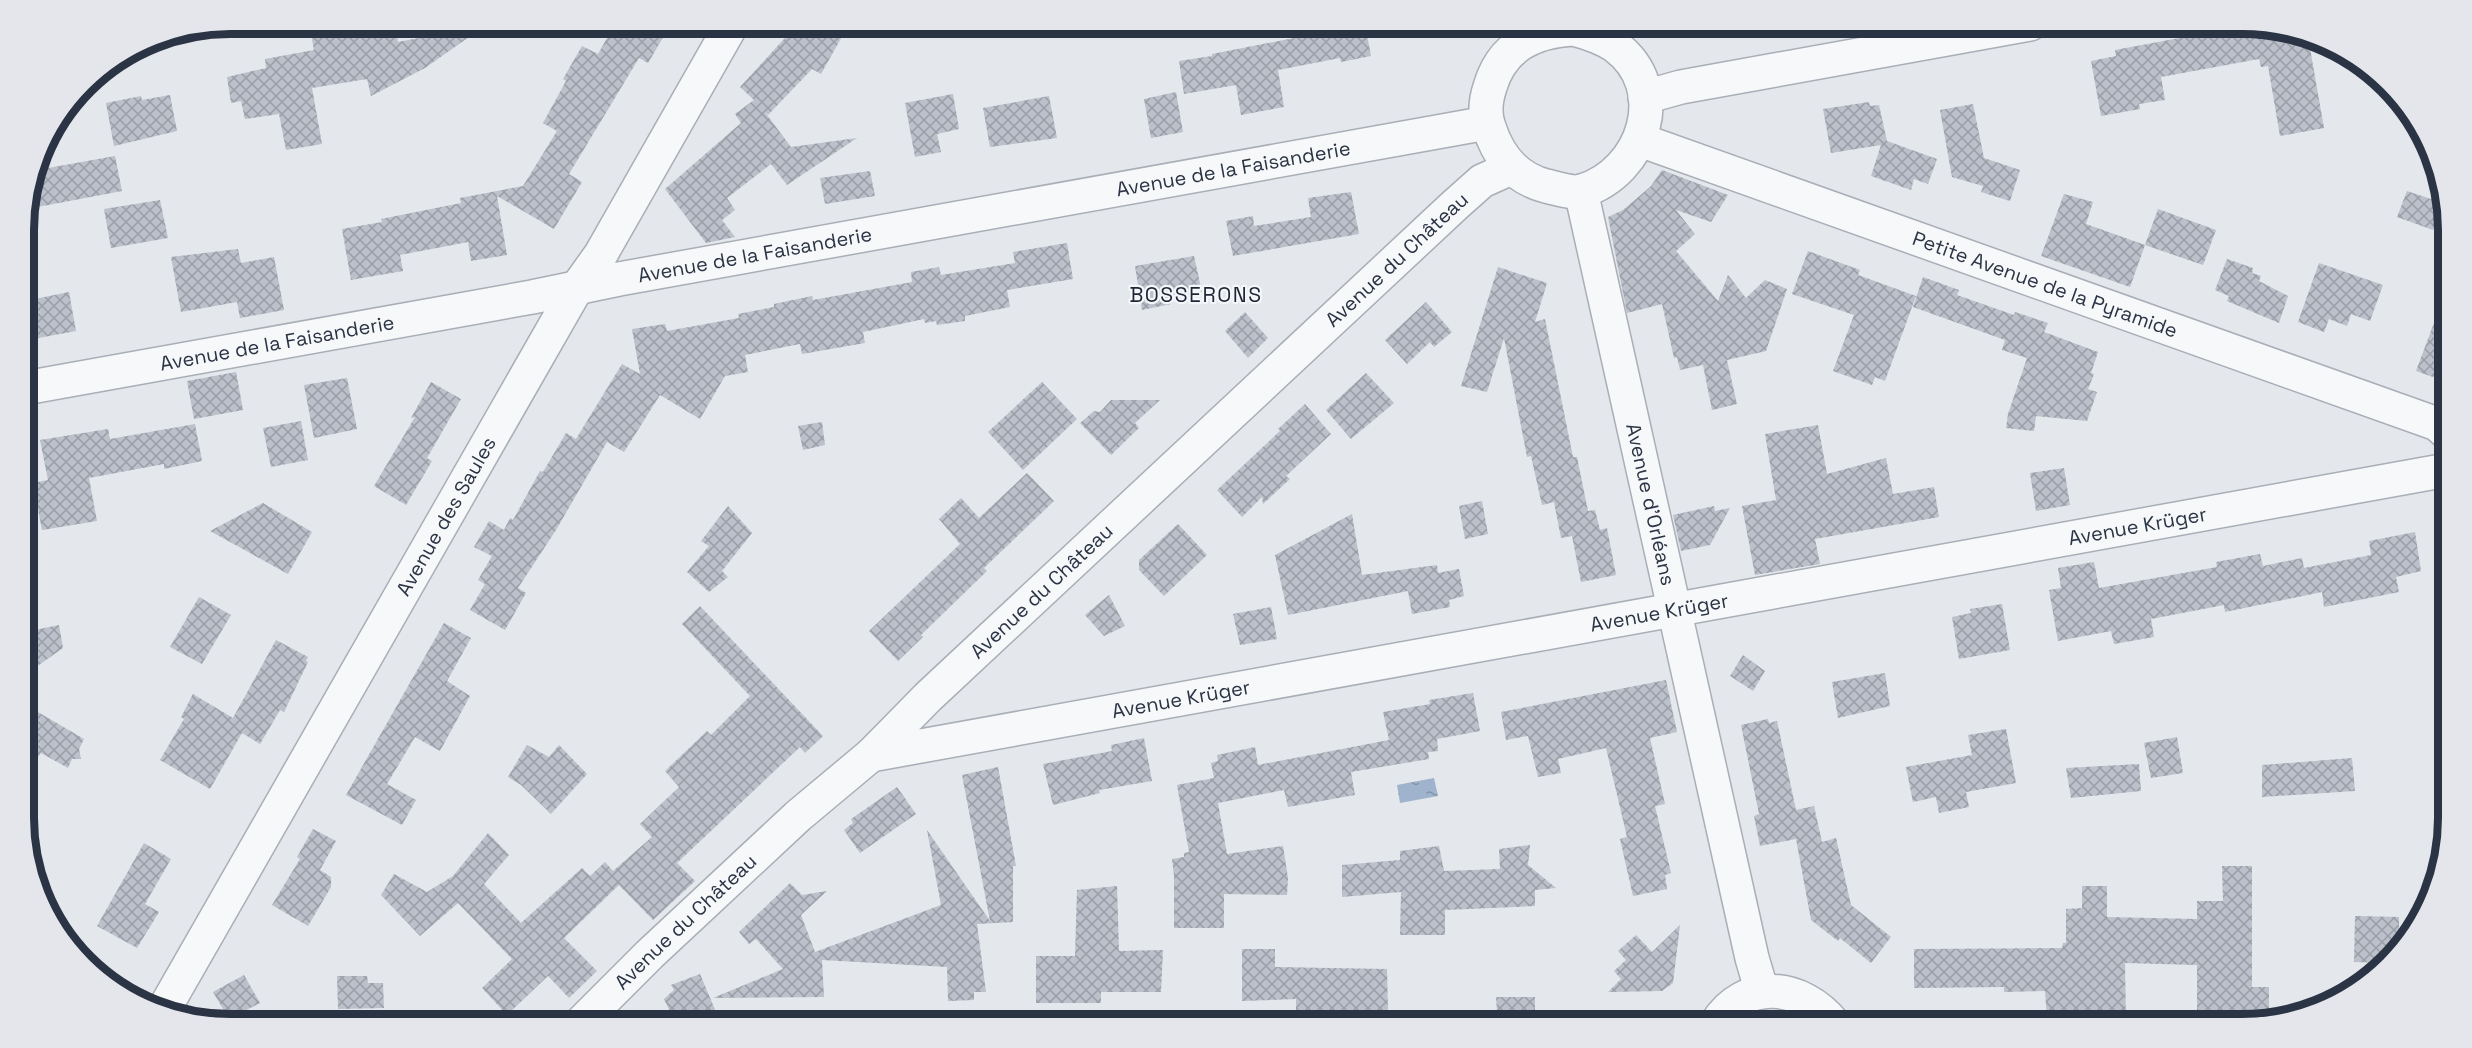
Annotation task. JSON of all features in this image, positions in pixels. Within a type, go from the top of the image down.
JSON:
[{"type":"street","points":[[1536,34],[1507,54],[1494,75],[1486,98],[1487,123],[1496,147],[1511,168],[1533,183],[1581,191],[1608,177],[1627,161],[1640,140],[1646,119],[1645,97],[1640,78],[1615,34]]},
{"type":"street","points":[[1645,97],[1681,87],[1974,34]]},
{"type":"street","name":"Avenue des Saules","points":[[167,1003],[576,289],[601,254],[726,35]]},
{"type":"street","name":"Avenue de la Faisanderie","points":[[35,386],[1487,123]]},
{"type":"street","name":"Petite Avenue de la Pyramide","points":[[1640,140],[2438,425]]},
{"type":"street","name":"Avenue du Château","points":[[590,1014],[650,954],[798,816],[871,755],[928,697],[1455,205],[1482,181],[1511,168]]},
{"type":"street","name":"Avenue d'Orléans","points":[[1581,191],[1673,611],[1752,958],[1762,992]]},
{"type":"street","name":"Avenue Krüger","points":[[871,755],[2438,472]]},
{"type":"street","points":[[1723,1013],[1733,1004],[1762,992],[1782,991],[1802,996],[1820,1007],[1825,1013]]},
{"type":"water","points":[[1434,778],[1438,796],[1400,803],[1397,785]]},
{"type":"building","points":[[1367,34],[1371,56],[1341,62],[1340,58],[1278,70],[1284,107],[1241,115],[1236,85],[1184,94],[1179,61],[1309,35]]},
{"type":"building","points":[[2201,34],[2255,35],[2280,38],[2310,47],[2324,128],[2280,136],[2268,66],[2261,67],[2259,59],[2161,77],[2165,100],[2139,104],[2140,109],[2101,116],[2091,61],[2116,56],[2115,50]]},
{"type":"building","points":[[311,35],[397,35],[398,42],[435,35],[472,35],[425,68],[371,96],[367,79],[312,88],[322,144],[286,150],[279,114],[245,119],[241,101],[231,103],[227,77],[266,68],[265,59],[314,50]]},
{"type":"building","points":[[609,35],[665,35],[648,63],[639,58],[569,174],[582,182],[554,229],[497,196],[507,255],[471,261],[468,242],[400,255],[403,271],[351,280],[342,229],[461,203],[460,198],[523,186],[557,131],[543,123],[566,81],[563,79],[582,46],[598,54]]},
{"type":"building","points":[[787,35],[843,35],[821,74],[812,69],[768,115],[764,111],[791,147],[857,138],[787,185],[771,164],[727,198],[735,210],[722,220],[735,237],[706,243],[665,189],[741,123],[735,114],[754,100],[740,87]]},
{"type":"building","points":[[1176,92],[1183,132],[1151,138],[1144,99]]},
{"type":"building","points":[[953,94],[959,129],[937,134],[941,152],[915,157],[905,103]]},
{"type":"building","points":[[170,95],[177,131],[114,146],[106,103],[141,96],[142,100]]},
{"type":"building","points":[[1049,96],[1057,138],[990,147],[983,108]]},
{"type":"building","points":[[1869,102],[1870,106],[1879,105],[1887,141],[1937,159],[1928,184],[1914,179],[1911,190],[1871,176],[1881,145],[1831,153],[1823,109]]},
{"type":"building","points":[[1973,104],[1984,158],[2020,170],[2010,201],[1981,192],[1983,186],[1952,177],[1940,110]]},
{"type":"building","points":[[115,156],[122,191],[36,207],[45,169]]},
{"type":"building","points":[[1662,170],[1728,195],[1711,222],[1676,210],[1695,234],[1676,251],[1718,301],[1728,275],[1746,298],[1765,280],[1787,289],[1766,351],[1727,360],[1737,404],[1712,410],[1703,365],[1680,370],[1677,357],[1674,358],[1662,304],[1627,313],[1608,217],[1623,210],[1651,186]]},
{"type":"building","points":[[870,171],[875,196],[825,204],[820,178]]},
{"type":"building","points":[[2407,191],[2435,200],[2437,219],[2433,230],[2397,217]]},
{"type":"building","points":[[1351,192],[1359,234],[1233,256],[1226,221],[1253,216],[1254,226],[1311,217],[1308,198]]},
{"type":"building","points":[[2064,194],[2093,202],[2086,224],[2145,245],[2130,287],[2041,256]]},
{"type":"building","points":[[160,200],[168,238],[111,248],[104,209]]},
{"type":"building","points":[[2158,209],[2216,230],[2203,265],[2145,245]]},
{"type":"building","points":[[1067,243],[1073,279],[1007,290],[1010,307],[965,316],[965,321],[937,325],[936,321],[925,323],[924,319],[863,332],[865,343],[802,354],[800,344],[745,355],[748,372],[725,376],[700,419],[660,395],[624,452],[607,442],[556,530],[518,588],[526,593],[505,630],[470,610],[485,584],[478,580],[492,556],[474,547],[489,521],[504,530],[510,518],[513,520],[540,471],[543,472],[566,433],[576,439],[622,364],[640,374],[632,329],[665,324],[667,331],[739,318],[738,314],[812,296],[813,300],[912,282],[911,272],[939,267],[941,275],[1015,263],[1013,252]]},
{"type":"building","points":[[238,249],[241,263],[274,257],[284,310],[240,318],[237,302],[181,312],[171,257]]},
{"type":"building","points":[[1808,251],[1860,270],[1858,275],[1916,296],[1885,381],[1875,377],[1872,385],[1833,371],[1854,315],[1792,294]]},
{"type":"building","points":[[1194,256],[1202,292],[1171,297],[1171,304],[1142,310],[1135,266]]},
{"type":"building","points":[[2227,259],[2253,268],[2252,273],[2261,276],[2259,281],[2288,296],[2279,323],[2227,301],[2229,296],[2215,290]]},
{"type":"building","points":[[2319,263],[2383,285],[2370,321],[2351,314],[2347,326],[2329,319],[2324,332],[2298,322]]},
{"type":"building","points":[[1498,267],[1547,283],[1535,322],[1545,319],[1573,457],[1577,457],[1588,511],[1595,510],[1600,530],[1607,528],[1616,575],[1581,582],[1572,536],[1561,538],[1554,502],[1542,505],[1531,456],[1527,457],[1504,338],[1487,392],[1461,386]]},
{"type":"building","points":[[1923,277],[1959,290],[1957,295],[2014,315],[2015,312],[2048,323],[2044,332],[2098,352],[2091,373],[2094,374],[2088,389],[2097,392],[2087,421],[2036,416],[2034,431],[2006,428],[2008,414],[2027,358],[2002,350],[2005,340],[1913,307]]},
{"type":"building","points":[[69,292],[76,331],[35,339],[35,299]]},
{"type":"building","points":[[1426,302],[1452,332],[1434,347],[1430,342],[1407,364],[1385,340]]},
{"type":"building","points":[[1245,312],[1268,338],[1248,358],[1225,331]]},
{"type":"building","points":[[2438,312],[2438,379],[2416,371]]},
{"type":"building","points":[[236,372],[243,410],[194,419],[187,381]]},
{"type":"building","points":[[1366,373],[1394,403],[1351,439],[1326,410]]},
{"type":"building","points":[[347,378],[357,429],[314,438],[304,385]]},
{"type":"building","points":[[431,382],[461,399],[427,458],[432,461],[406,505],[374,486],[415,417],[411,418]]},
{"type":"building","points":[[1042,382],[1077,419],[1023,470],[988,432]]},
{"type":"building","points":[[1111,400],[1160,400],[1135,423],[1139,428],[1111,455],[1080,423],[1094,411],[1100,412]]},
{"type":"building","points":[[1305,404],[1331,434],[1286,476],[1290,479],[1263,504],[1262,497],[1242,517],[1217,490],[1280,431],[1278,429]]},
{"type":"building","points":[[301,421],[308,460],[271,467],[263,428]]},
{"type":"building","points":[[822,422],[825,445],[803,450],[798,426]]},
{"type":"building","points":[[195,424],[202,461],[164,469],[164,464],[89,478],[97,521],[42,530],[35,483],[48,480],[40,440],[108,429],[110,439]]},
{"type":"building","points":[[1818,425],[1827,474],[1886,458],[1893,494],[1934,487],[1939,517],[1815,539],[1820,564],[1755,575],[1742,506],[1776,500],[1765,434]]},
{"type":"building","points":[[2064,468],[2070,505],[2036,511],[2030,473]]},
{"type":"building","points":[[1027,473],[1054,501],[984,568],[987,571],[921,635],[923,637],[898,661],[869,631],[960,544],[939,519],[961,498],[979,518]]},
{"type":"building","points":[[1482,501],[1488,534],[1465,539],[1459,506]]},
{"type":"building","points":[[263,503],[312,532],[288,574],[210,531]]},
{"type":"building","points":[[728,506],[752,533],[722,571],[728,577],[709,592],[687,572],[709,546],[701,541]]},
{"type":"building","points":[[1714,506],[1715,511],[1730,508],[1710,545],[1681,551],[1673,515]]},
{"type":"building","points":[[1352,514],[1362,575],[1437,565],[1438,573],[1459,569],[1464,596],[1449,600],[1450,607],[1412,614],[1408,591],[1288,615],[1275,555]]},
{"type":"building","points":[[1178,524],[1207,555],[1164,596],[1139,570],[1139,560]]},
{"type":"building","points":[[2415,532],[2421,571],[2396,577],[2399,592],[2324,607],[2322,592],[2225,612],[2224,605],[2151,619],[2154,637],[2114,644],[2111,631],[2058,641],[2049,590],[2061,588],[2058,568],[2094,562],[2099,588],[2217,567],[2216,562],[2260,554],[2263,566],[2302,558],[2304,568],[2371,555],[2369,541]]},
{"type":"building","points":[[1109,595],[1125,626],[1104,636],[1085,615]]},
{"type":"building","points":[[199,597],[231,615],[202,664],[170,647]]},
{"type":"building","points":[[2002,604],[2010,650],[1959,659],[1952,617],[1971,613],[1970,609]]},
{"type":"building","points":[[700,606],[823,736],[805,753],[800,747],[677,863],[695,881],[653,920],[619,885],[564,938],[597,971],[569,998],[548,976],[506,1014],[482,988],[512,959],[458,903],[420,936],[381,895],[394,874],[427,892],[453,876],[488,833],[509,855],[484,884],[521,923],[582,868],[590,876],[605,862],[613,871],[652,837],[640,824],[679,787],[665,771],[707,731],[711,735],[750,696],[682,624]]},
{"type":"building","points":[[1271,607],[1277,639],[1240,645],[1233,614]]},
{"type":"building","points":[[444,623],[471,638],[447,681],[470,696],[440,751],[415,737],[387,784],[416,800],[402,825],[346,795]]},
{"type":"building","points":[[59,625],[63,648],[34,668],[34,630]]},
{"type":"building","points":[[276,640],[308,657],[306,661],[308,662],[284,712],[280,710],[260,744],[242,733],[210,789],[160,760],[184,719],[181,717],[193,694],[233,718]]},
{"type":"building","points":[[1743,655],[1765,671],[1753,691],[1730,676]]},
{"type":"building","points":[[1885,673],[1890,706],[1838,718],[1832,682]]},
{"type":"building","points":[[1666,680],[1677,732],[1650,738],[1665,804],[1655,806],[1671,873],[1665,875],[1667,889],[1633,896],[1620,839],[1627,837],[1606,748],[1558,759],[1561,773],[1538,777],[1528,736],[1506,740],[1501,712]]},
{"type":"building","points":[[1473,693],[1480,731],[1437,739],[1438,751],[1428,752],[1429,759],[1351,772],[1355,795],[1288,807],[1284,790],[1218,803],[1227,854],[1283,846],[1288,878],[1287,895],[1224,894],[1224,928],[1174,928],[1172,859],[1184,857],[1184,853],[1189,852],[1177,785],[1214,778],[1211,763],[1218,761],[1217,755],[1255,747],[1258,765],[1389,740],[1383,712],[1430,704],[1429,700]]},
{"type":"building","points":[[34,710],[84,739],[79,749],[81,759],[72,759],[68,768],[41,753],[34,762]]},
{"type":"building","points":[[1768,719],[1769,723],[1777,721],[1796,810],[1814,806],[1822,842],[1836,838],[1851,905],[1891,937],[1871,963],[1840,938],[1838,941],[1811,920],[1796,839],[1760,846],[1754,816],[1759,814],[1741,725]]},
{"type":"building","points":[[2006,729],[2016,783],[1966,792],[1969,807],[1939,813],[1936,797],[1913,802],[1906,767],[1972,755],[1968,735]]},
{"type":"building","points":[[2177,737],[2183,773],[2151,778],[2144,743]]},
{"type":"building","points":[[1144,738],[1152,781],[1099,790],[1100,793],[1053,805],[1043,764],[1112,751],[1111,745]]},
{"type":"building","points":[[527,745],[549,757],[559,745],[587,774],[551,814],[521,785],[508,777]]},
{"type":"building","points":[[2352,758],[2355,791],[2262,797],[2262,765]]},
{"type":"building","points":[[2139,764],[2141,791],[2071,798],[2066,768]]},
{"type":"building","points":[[998,767],[1016,866],[1013,866],[1013,922],[977,924],[986,992],[974,992],[974,1000],[948,1001],[947,967],[822,960],[824,997],[713,998],[783,969],[756,939],[749,944],[739,932],[790,883],[802,895],[827,891],[801,915],[815,952],[941,905],[927,830],[990,921],[962,775]]},
{"type":"building","points":[[897,787],[916,814],[860,853],[844,830],[853,823],[851,819]]},
{"type":"building","points":[[313,829],[336,841],[320,870],[331,877],[331,887],[308,926],[272,905],[300,859],[297,857]]},
{"type":"building","points":[[144,843],[171,859],[145,904],[159,912],[137,948],[97,926]]},
{"type":"building","points":[[1530,845],[1528,865],[1556,888],[1535,890],[1535,906],[1445,910],[1445,935],[1400,935],[1401,892],[1342,897],[1342,865],[1400,860],[1400,851],[1439,846],[1444,871],[1500,869],[1499,849]]},
{"type":"building","points":[[2222,866],[2252,866],[2252,987],[2269,987],[2269,1011],[2197,1013],[2197,965],[2125,963],[2126,1013],[2047,1013],[2045,991],[2004,992],[2004,987],[1914,988],[1914,949],[2062,948],[2063,943],[2066,943],[2066,909],[2082,908],[2082,886],[2107,886],[2107,917],[2197,919],[2197,901],[2223,901]]},
{"type":"building","points":[[1117,886],[1119,951],[1163,950],[1161,992],[1101,992],[1101,1003],[1036,1003],[1036,956],[1075,956],[1077,890]]},
{"type":"building","points":[[2355,916],[2399,917],[2400,933],[2373,963],[2354,962]]},
{"type":"building","points":[[1680,925],[1673,983],[1662,991],[1608,992],[1621,979],[1614,971],[1626,960],[1618,951],[1636,935],[1652,952]]},
{"type":"building","points":[[1242,949],[1275,949],[1275,967],[1387,969],[1388,1011],[1296,1012],[1296,999],[1242,1001]]},
{"type":"building","points":[[700,974],[716,1012],[671,1014],[664,999],[674,990],[671,985]]},
{"type":"building","points":[[244,975],[260,1003],[239,1014],[226,1014],[213,992]]},
{"type":"building","points":[[337,976],[367,976],[368,983],[383,983],[384,1008],[338,1009]]},
{"type":"building","points":[[1496,997],[1535,997],[1535,1013],[1497,1013]]},
{"type":"district","name":"BOSSERONS","points":[[1196,295]]}]
